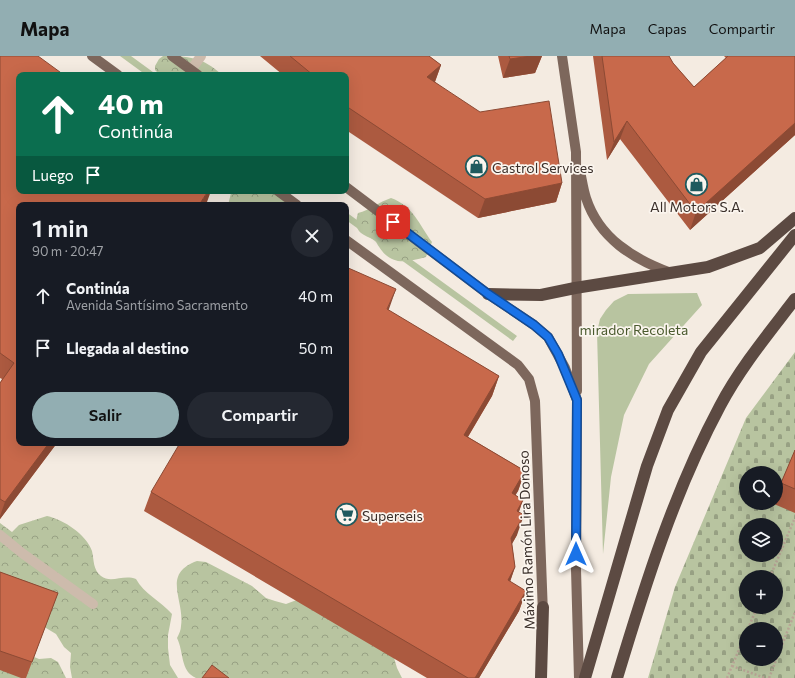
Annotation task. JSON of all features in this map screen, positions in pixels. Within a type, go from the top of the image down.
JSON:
[{"type":"highway","points":[[488,294],[541,295],[645,276],[708,267],[760,248],[795,218]]},
{"type":"highway","points":[[585,678],[647,466],[668,410],[701,352],[795,235]]},
{"type":"highway","points":[[617,678],[646,584],[694,459],[721,404],[758,348],[795,299]]},
{"type":"highway","points":[[541,678],[543,607]]},
{"type":"main road","points":[[92,56],[114,72]]},
{"type":"main road","points":[[172,56],[195,72]]},
{"type":"main road","points":[[562,56],[576,152],[586,199],[602,229],[622,250],[647,264],[673,273]]},
{"type":"main road","points":[[576,152],[576,569],[579,678]]},
{"type":"main road","points":[[349,189],[488,294],[534,325],[548,337],[565,368],[577,400]]},
{"type":"main road","points":[[282,194],[293,202]]},
{"type":"main road","name":"Máximo Ramón Lira Donoso","points":[[349,242],[518,365],[529,379],[534,401],[543,607],[544,678]]},
{"type":"lane","points":[[195,72],[201,56]]},
{"type":"lane","points":[[0,535],[22,553],[93,604]]},
{"type":"path","points":[[773,570],[794,520]]},
{"type":"path","points":[[769,678],[795,612]]},
{"type":"path","points":[[727,678],[739,650]]},
{"type":"path","points":[[732,666],[765,678]]},
{"type":"green space","points":[[120,56],[131,56],[153,72],[142,72]]},
{"type":"green space","points":[[163,56],[188,57],[202,61],[218,72],[157,72],[155,70],[155,66],[159,59]]},
{"type":"green space","points":[[231,194],[280,194],[284,202],[229,202]]},
{"type":"green space","points":[[391,198],[399,201],[415,216],[432,242],[426,257],[409,261],[390,258],[380,248],[375,240],[365,236],[359,231],[356,224],[358,213]]},
{"type":"green space","points":[[349,214],[517,336],[513,341],[349,222]]},
{"type":"green space","name":"mirador Recoleta","points":[[697,293],[702,305],[649,364],[624,415],[611,477],[603,554],[597,332],[600,319],[614,301],[628,294]]},
{"type":"green space","points":[[795,352],[795,678],[648,678],[675,587],[746,418]]},
{"type":"green space","points":[[47,516],[67,524],[85,539],[92,551],[95,568],[98,574],[109,579],[136,579],[143,589],[172,614],[168,635],[168,648],[170,665],[178,678],[72,678],[70,667],[71,653],[64,647],[56,634],[41,625],[0,581],[0,523],[12,532],[19,525]]},
{"type":"green space","points":[[197,561],[206,562],[252,586],[266,598],[286,604],[302,598],[387,634],[397,668],[402,678],[196,678],[187,671],[177,638],[181,629],[181,616],[177,580],[180,573],[186,566]]},
{"type":"green space","points":[[0,643],[39,659],[51,658],[58,662],[66,678],[0,678]]},
{"type":"building","points":[[0,56],[38,56],[60,72],[16,72],[16,194],[206,194],[201,202],[16,202],[16,446],[47,446],[5,502],[0,499],[0,383],[14,363],[0,353]]},
{"type":"building","name":"Castrol Services","points":[[290,56],[429,56],[441,65],[427,77],[480,112],[549,101],[562,183],[485,199],[349,108],[349,72],[309,72]]},
{"type":"building","points":[[509,56],[531,56],[510,59]]},
{"type":"building","name":"All Motors S.A.","points":[[602,56],[669,56],[673,63],[694,87],[728,56],[795,56],[795,123],[696,212],[627,121],[614,142]]},
{"type":"building","points":[[349,268],[396,289],[387,309],[499,376],[464,435],[525,471],[512,493],[523,500],[517,511],[524,515],[511,538],[515,567],[508,580],[526,591],[475,678],[468,678],[151,492],[178,446],[349,446]]},
{"type":"building","points":[[795,450],[795,489],[783,484],[783,478]]},
{"type":"building","points":[[0,572],[58,593],[32,662],[0,651]]},
{"type":"building","points":[[212,665],[229,678],[202,678]]},
{"type":"place","name":"Castrol Services","points":[[476,167]]},
{"type":"place","name":"All Motors S.A.","points":[[697,184]]},
{"type":"place","name":"Superseis","points":[[347,515]]},
{"type":"route","points":[[393,222],[488,294],[534,325],[548,337],[558,354],[577,400],[576,554]]}]
